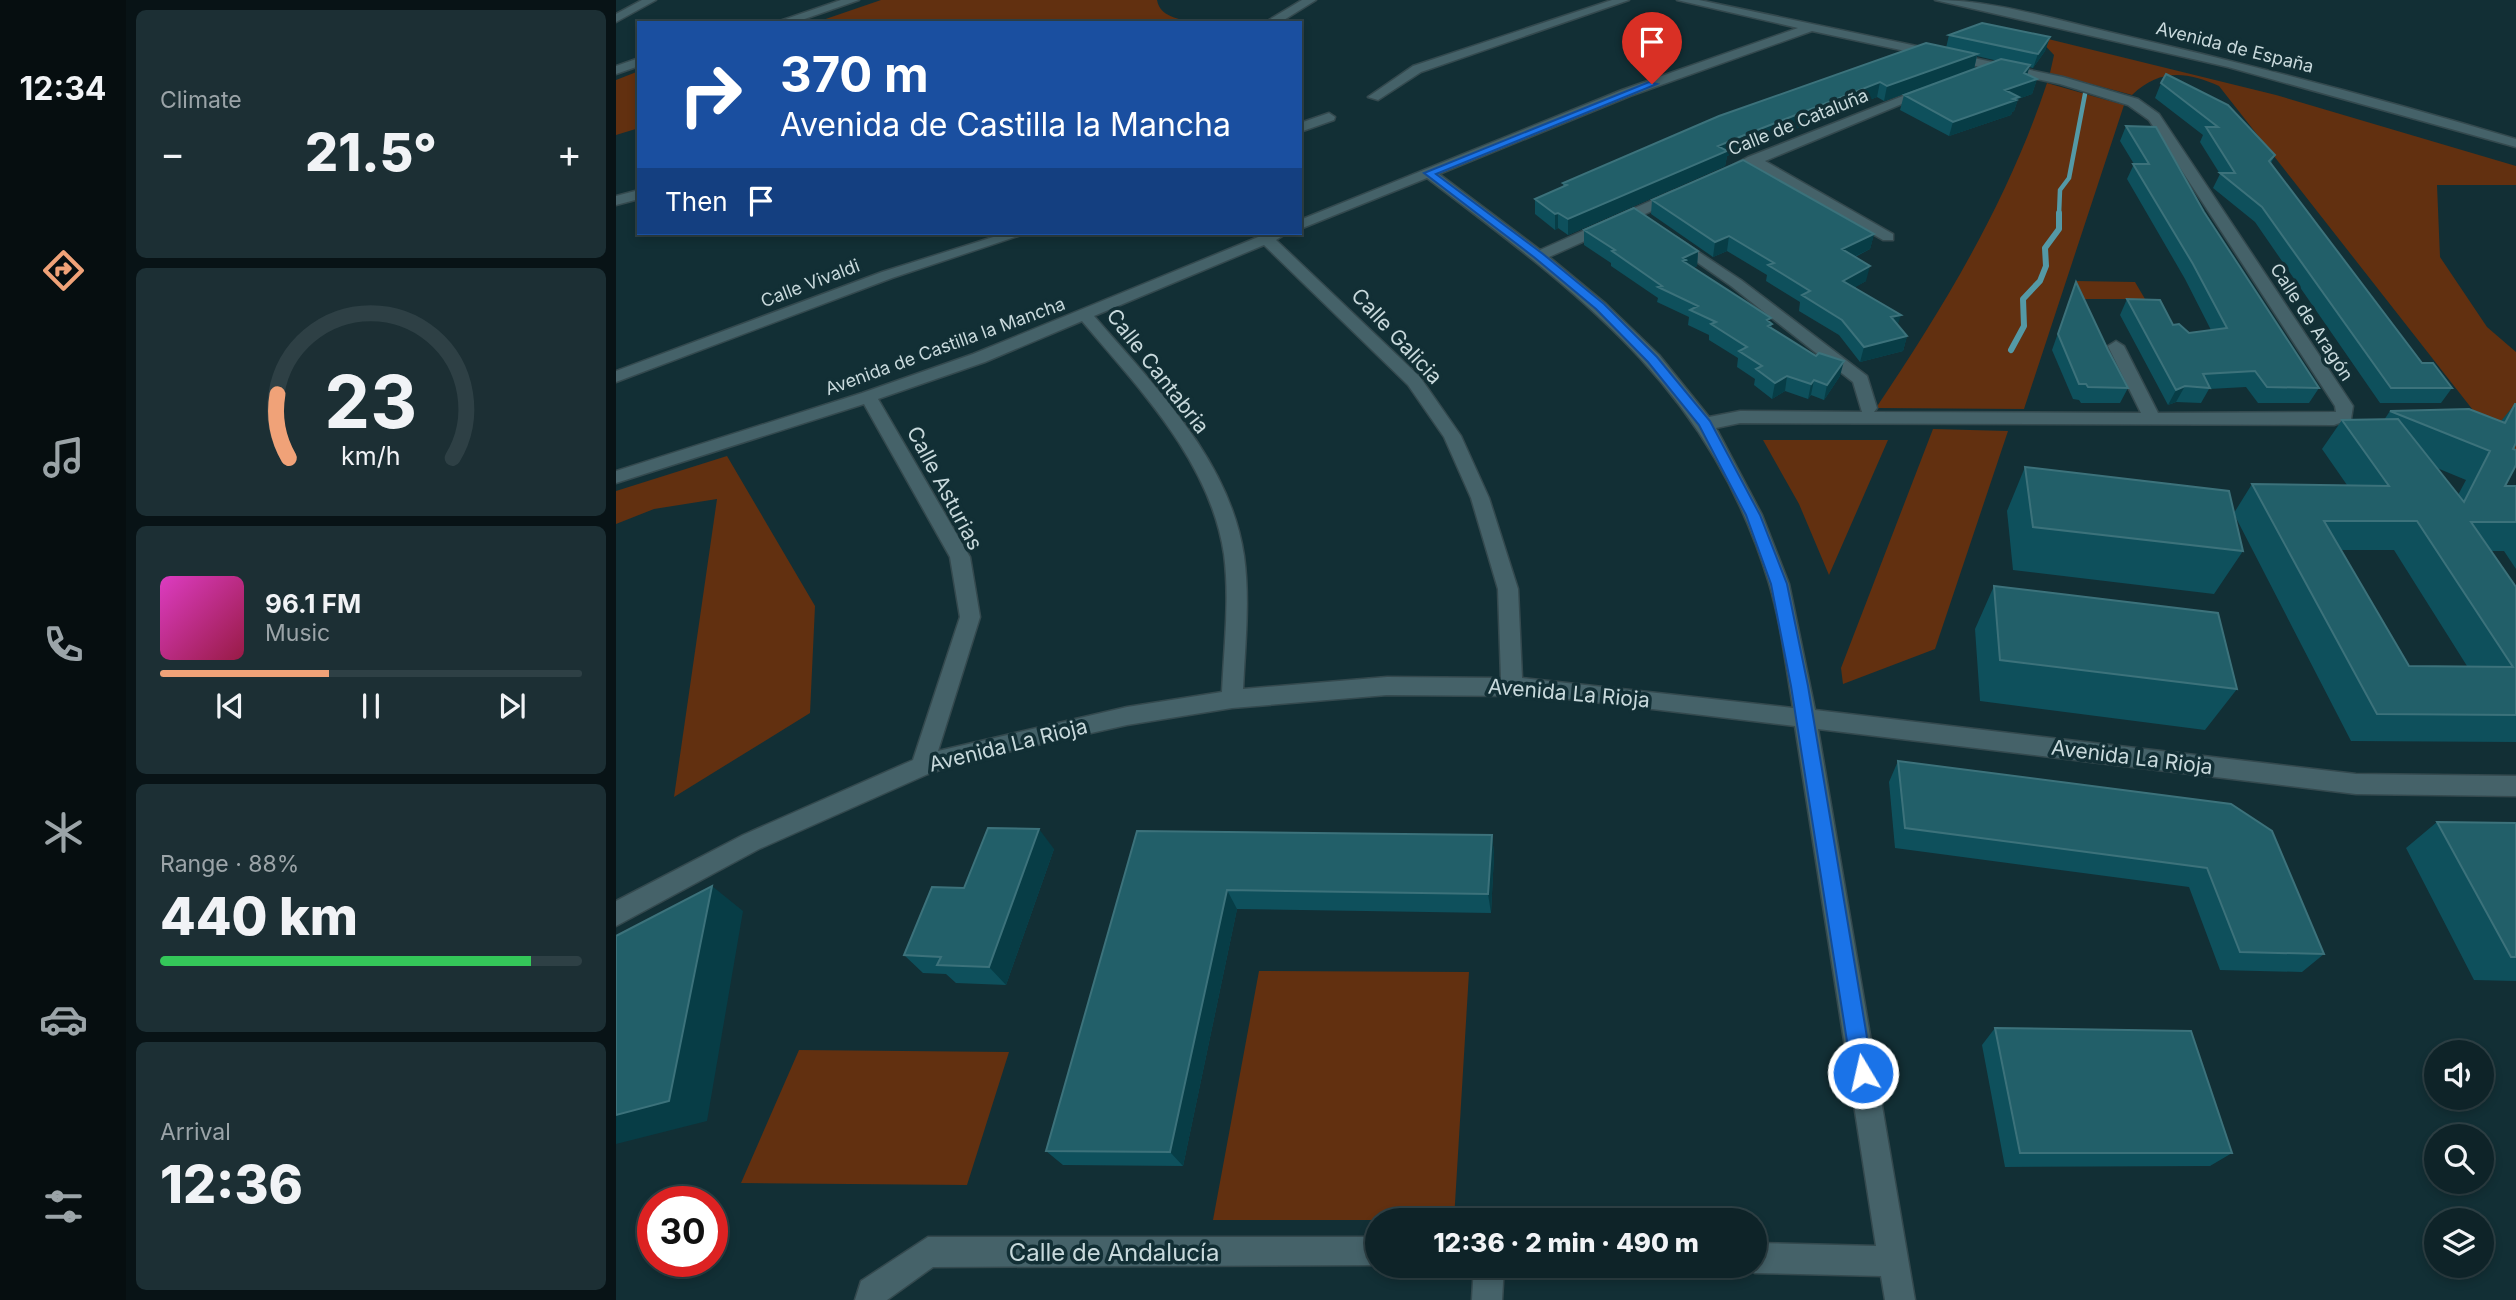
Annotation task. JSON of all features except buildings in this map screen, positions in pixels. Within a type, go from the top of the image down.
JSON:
[{"type":"street","points":[[616,19],[650,0]]},
{"type":"street","points":[[786,21],[853,0]]},
{"type":"street","points":[[1273,21],[1310,0]]},
{"type":"street","points":[[1374,97],[1417,69],[1623,0]]},
{"type":"street","name":"Calle de Aragón","points":[[1683,0],[1998,67],[2104,92],[2133,102],[2154,117],[2344,407],[2345,415],[2334,419],[2153,420],[1740,417],[1705,424]]},
{"type":"street","name":"Avenida de España","points":[[1941,0],[2113,36],[2264,72],[2516,144]]},
{"type":"street","name":"Avenida de España","points":[[1989,0],[2127,29],[2294,69],[2516,132]]},
{"type":"street","points":[[1302,224],[1626,93],[1814,27]]},
{"type":"street","points":[[616,70],[637,63]]},
{"type":"street","points":[[1966,78],[1998,67]]},
{"type":"street","name":"Calle de Cataluña","points":[[1539,256],[1753,160],[1946,85]]},
{"type":"street","points":[[1302,127],[1329,117]]},
{"type":"street","points":[[1753,160],[1888,237]]},
{"type":"street","points":[[1429,173],[1539,256],[1600,307],[1653,359],[1705,424],[1753,515],[1779,584],[1805,718],[1900,1300]]},
{"type":"street","points":[[616,201],[637,195]]},
{"type":"street","points":[[1634,213],[1736,283],[1861,380],[1868,408]]},
{"type":"street","name":"Calle Vivaldi","points":[[616,377],[887,275],[1014,235]]},
{"type":"street","name":"Avenida de Castilla la Mancha","points":[[616,477],[868,397],[979,358],[1273,236]]},
{"type":"street","name":"Calle Galicia","points":[[1273,236],[1414,381],[1452,436],[1480,498],[1508,589],[1512,685]]},
{"type":"street","name":"Calle Cantabria","points":[[1085,315],[1179,430],[1208,478],[1230,533],[1238,598],[1232,699]]},
{"type":"street","points":[[2116,346],[2153,420]]},
{"type":"street","name":"Calle Asturias","points":[[868,397],[960,557],[970,617],[922,766]]},
{"type":"street","name":"Avenida La Rioja","points":[[616,914],[751,842],[922,766],[966,752],[1127,716],[1232,699],[1387,686],[1512,685],[2356,784],[2516,786]]},
{"type":"street","name":"Calle de Andalucía","points":[[870,1300],[873,1292],[928,1252],[1365,1252]]},
{"type":"street","points":[[1767,1258],[1893,1261]]},
{"type":"street","points":[[1487,1300],[1488,1278]]},
{"type":"shaded area","points":[[881,0],[1157,0],[1168,15],[1190,21],[1141,20],[820,21]]},
{"type":"shaded area","points":[[2036,36],[2276,95],[2516,166],[2516,185],[2437,185],[2440,257],[2487,327],[2516,352],[2516,465],[2219,86],[2195,77],[2173,75],[2152,81],[2132,95],[2050,73],[2054,55]]},
{"type":"shaded area","points":[[637,72],[637,129],[616,135],[616,80]]},
{"type":"shaded area","points":[[2047,83],[2124,105],[2024,409],[1876,408],[1973,251],[2014,169]]},
{"type":"shaded area","points":[[2076,281],[2135,282],[2145,299],[2084,299]]},
{"type":"shaded area","points":[[1933,429],[2008,431],[1935,649],[1843,684],[1841,668]]},
{"type":"shaded area","points":[[1763,440],[1888,440],[1829,575],[1799,504]]},
{"type":"shaded area","points":[[727,456],[815,606],[810,713],[674,797],[717,499],[654,509],[616,524],[616,491]]},
{"type":"shaded area","points":[[1259,971],[1469,972],[1455,1208],[1365,1208],[1365,1220],[1213,1220]]},
{"type":"shaded area","points":[[799,1050],[1009,1052],[967,1185],[741,1183]]},
{"type":"waterway","points":[[2059,215],[2060,190],[2069,178],[2085,94]]},
{"type":"waterway","points":[[2011,350],[2024,326],[2023,299],[2040,281],[2046,266],[2045,248],[2059,229],[2059,215]]},
{"type":"route","points":[[1652,84],[1429,173],[1539,256],[1600,307],[1653,359],[1705,424],[1753,515],[1779,584],[1800,686],[1863,1073]]}]
